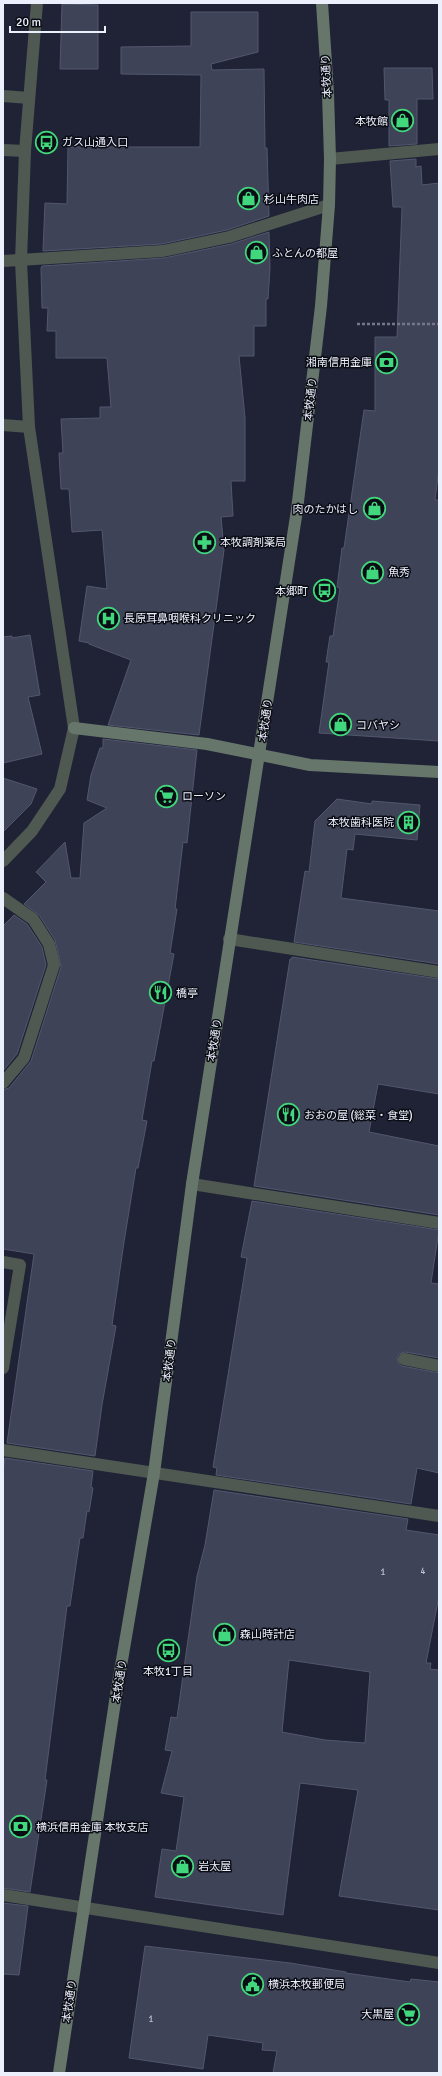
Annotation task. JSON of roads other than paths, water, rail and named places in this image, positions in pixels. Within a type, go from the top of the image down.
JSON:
[{"type":"street","points":[[3,861],[32,831],[60,789],[74,728],[29,427],[21,261],[25,151],[38,3]]},
{"type":"street","name":"本牧通り","points":[[59,2073],[83,1907],[154,1473],[192,1184],[297,510],[321,306],[328,205],[330,159],[322,3]]},
{"type":"street","points":[[3,96],[29,98]]},
{"type":"street","points":[[330,159],[439,149]]},
{"type":"street","points":[[3,150],[25,151]]},
{"type":"street","points":[[3,261],[163,251],[229,237],[328,205]]},
{"type":"street","points":[[3,425],[29,427]]},
{"type":"street","points":[[74,728],[207,744],[310,765],[439,772]]},
{"type":"street","points":[[3,898],[33,919],[49,944],[54,965],[24,1058],[3,1083]]},
{"type":"street","points":[[229,939],[439,972]]},
{"type":"street","points":[[192,1184],[439,1223]]},
{"type":"street","points":[[3,1262],[20,1265],[3,1368]]},
{"type":"street","points":[[404,1359],[439,1366]]},
{"type":"street","points":[[3,1450],[439,1516]]},
{"type":"street","points":[[3,1895],[439,1963]]},
{"type":"place","name":"本牧館","points":[[403,121]]},
{"type":"place","name":"ガス山通入口","points":[[47,142]]},
{"type":"place","name":"杉山牛肉店","points":[[248,199]]},
{"type":"place","name":"ふとんの都屋","points":[[256,253]]},
{"type":"place","name":"湘南信用金庫","points":[[387,362]]},
{"type":"place","name":"肉のたかはし","points":[[374,509]]},
{"type":"place","name":"本牧調剤薬局","points":[[204,542]]},
{"type":"place","name":"魚秀","points":[[372,572]]},
{"type":"place","name":"本郷町","points":[[324,591]]},
{"type":"place","name":"長原耳鼻咽喉科クリニック","points":[[109,618]]},
{"type":"place","name":"コバヤシ","points":[[340,725]]},
{"type":"place","name":"ローソン","points":[[166,796]]},
{"type":"place","name":"本牧歯科医院","points":[[409,822]]},
{"type":"place","name":"橋亭","points":[[160,993]]},
{"type":"place","name":"おおの屋 (総菜・食堂)","points":[[289,1115]]},
{"type":"place","name":"森山時計店","points":[[224,1634]]},
{"type":"place","name":"本牧1丁目","points":[[168,1651]]},
{"type":"place","name":"横浜信用金庫 本牧支店","points":[[21,1827]]},
{"type":"place","name":"岩太屋","points":[[182,1866]]},
{"type":"place","name":"横浜本牧郵便局","points":[[253,1984]]},
{"type":"place","name":"大黒屋","points":[[409,2014]]}]
